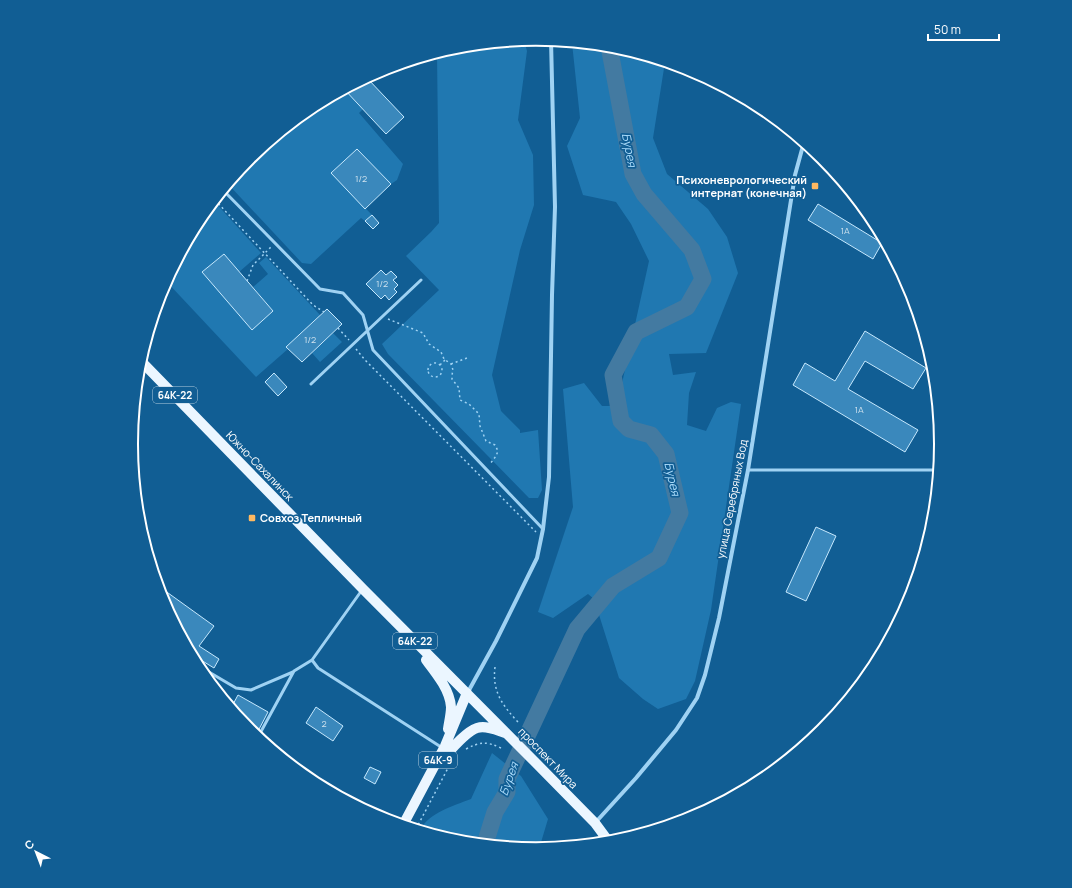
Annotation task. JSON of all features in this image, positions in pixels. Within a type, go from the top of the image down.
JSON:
[{"type":"main road","name":"Южно-Сахалинск","points":[[146,367],[363,589]]},
{"type":"main road","name":"64К-22","points":[[363,589],[467,693]]},
{"type":"main road","points":[[405,631],[436,673],[447,691],[451,706],[445,745]]},
{"type":"main road","name":"проспект Мира","points":[[467,693],[595,823],[604,836]]},
{"type":"main road","name":"64К-9","points":[[406,820],[445,745],[467,693]]},
{"type":"main road","points":[[432,770],[462,738],[477,728],[492,728],[510,736]]},
{"type":"street","points":[[467,693],[496,641],[537,558],[543,528],[549,477],[555,207],[551,47]]},
{"type":"street","name":"улица Серебряных Вод","points":[[595,823],[636,778],[676,730],[696,698],[705,675],[719,618],[748,470],[795,175],[802,149]]},
{"type":"lane","points":[[227,194],[320,289],[343,293],[363,315],[373,350],[543,528]]},
{"type":"lane","points":[[312,384],[421,280]]},
{"type":"lane","points":[[748,470],[933,470]]},
{"type":"lane","points":[[211,673],[236,688],[251,690],[294,671],[312,660],[363,589]]},
{"type":"lane","points":[[312,660],[318,668],[445,745]]},
{"type":"lane","points":[[261,731],[294,671]]},
{"type":"path","points":[[219,204],[313,305],[324,312]]},
{"type":"path","points":[[247,281],[253,265],[275,243]]},
{"type":"path","points":[[382,317],[423,333],[430,344],[441,352],[446,360],[451,364],[453,370],[452,379],[459,388],[460,400],[469,404],[479,414],[480,426],[486,441],[495,445],[498,452],[486,469]]},
{"type":"path","points":[[338,328],[365,360],[541,538]]},
{"type":"path","points":[[451,364],[467,358]]},
{"type":"path","points":[[440,364],[446,360]]},
{"type":"path","points":[[435,362],[440,364],[442,369],[441,374],[437,377],[430,376],[428,369],[429,365],[435,362]]},
{"type":"path","points":[[495,667],[493,678],[495,689],[501,701],[518,722]]},
{"type":"path","points":[[462,752],[477,743],[490,743],[501,748]]},
{"type":"path","points":[[419,824],[449,766]]},
{"type":"shaded area","points":[[526,46],[527,51],[518,120],[533,155],[534,205],[520,250],[492,375],[501,411],[520,430],[520,433],[538,430],[542,490],[538,498],[529,498],[388,354],[382,344],[439,290],[406,256],[439,223],[437,59],[484,49]]},
{"type":"shaded area","points":[[573,48],[614,54],[664,67],[653,138],[667,174],[708,209],[727,237],[738,273],[706,353],[669,354],[673,375],[696,372],[689,393],[687,425],[706,431],[717,408],[731,402],[741,404],[711,610],[695,681],[686,699],[658,709],[643,699],[619,678],[594,599],[588,594],[553,618],[538,612],[573,507],[563,389],[584,383],[602,406],[617,406],[649,261],[631,224],[616,202],[583,195],[567,146],[580,118]]},
{"type":"shaded area","points":[[349,93],[363,109],[359,113],[403,164],[397,180],[391,184],[357,149],[332,173],[372,215],[365,221],[361,218],[311,264],[302,263],[232,188],[255,163],[294,128],[315,113]]},
{"type":"shaded area","points":[[218,205],[261,253],[239,272],[224,254],[215,262],[252,329],[261,322],[241,299],[265,318],[273,311],[253,287],[268,274],[259,263],[266,257],[320,315],[288,349],[256,377],[171,286],[191,245]]},
{"type":"shaded area","points":[[333,333],[342,342],[320,362],[312,353]]},
{"type":"shaded area","points":[[492,753],[521,776],[548,819],[541,842],[484,839],[423,825],[442,810],[471,799]]},
{"type":"building","points":[[371,82],[404,117],[386,134],[348,93]]},
{"type":"building","points":[[357,149],[391,184],[365,209],[331,173]]},
{"type":"building","points":[[818,204],[878,241],[881,245],[873,259],[808,220]]},
{"type":"building","points":[[372,215],[379,223],[373,229],[365,221]]},
{"type":"building","points":[[224,254],[273,311],[252,330],[202,272]]},
{"type":"building","points":[[381,270],[386,275],[391,271],[397,277],[393,280],[398,285],[394,289],[397,292],[389,300],[385,295],[381,299],[366,284]]},
{"type":"building","points":[[327,309],[342,324],[302,362],[286,347]]},
{"type":"building","points":[[865,331],[926,368],[913,389],[865,361],[848,389],[918,430],[905,452],[793,385],[805,363],[835,381]]},
{"type":"building","points":[[274,373],[287,387],[278,396],[265,382]]},
{"type":"building","points":[[816,527],[836,536],[806,601],[786,592]]},
{"type":"building","points":[[166,592],[214,626],[199,646],[219,659],[214,668],[202,661],[191,643]]},
{"type":"building","points":[[238,695],[268,712],[259,729],[255,725],[234,702]]},
{"type":"building","points":[[316,707],[343,726],[333,741],[306,723]]},
{"type":"building","points":[[370,767],[381,772],[375,784],[364,778]]},
{"type":"waterway","name":"Бурея","points":[[487,839],[495,812],[507,792],[507,779],[577,629],[613,586],[659,558],[680,513],[666,454],[651,435],[629,429],[621,421],[613,375],[636,332],[687,307],[703,279],[692,250],[644,194],[633,174],[610,53]]},
{"type":"place","name":"Психоневрологический интернат (конечная)","points":[[815,186]]},
{"type":"place","name":"Совхоз Тепличный","points":[[252,518]]}]
